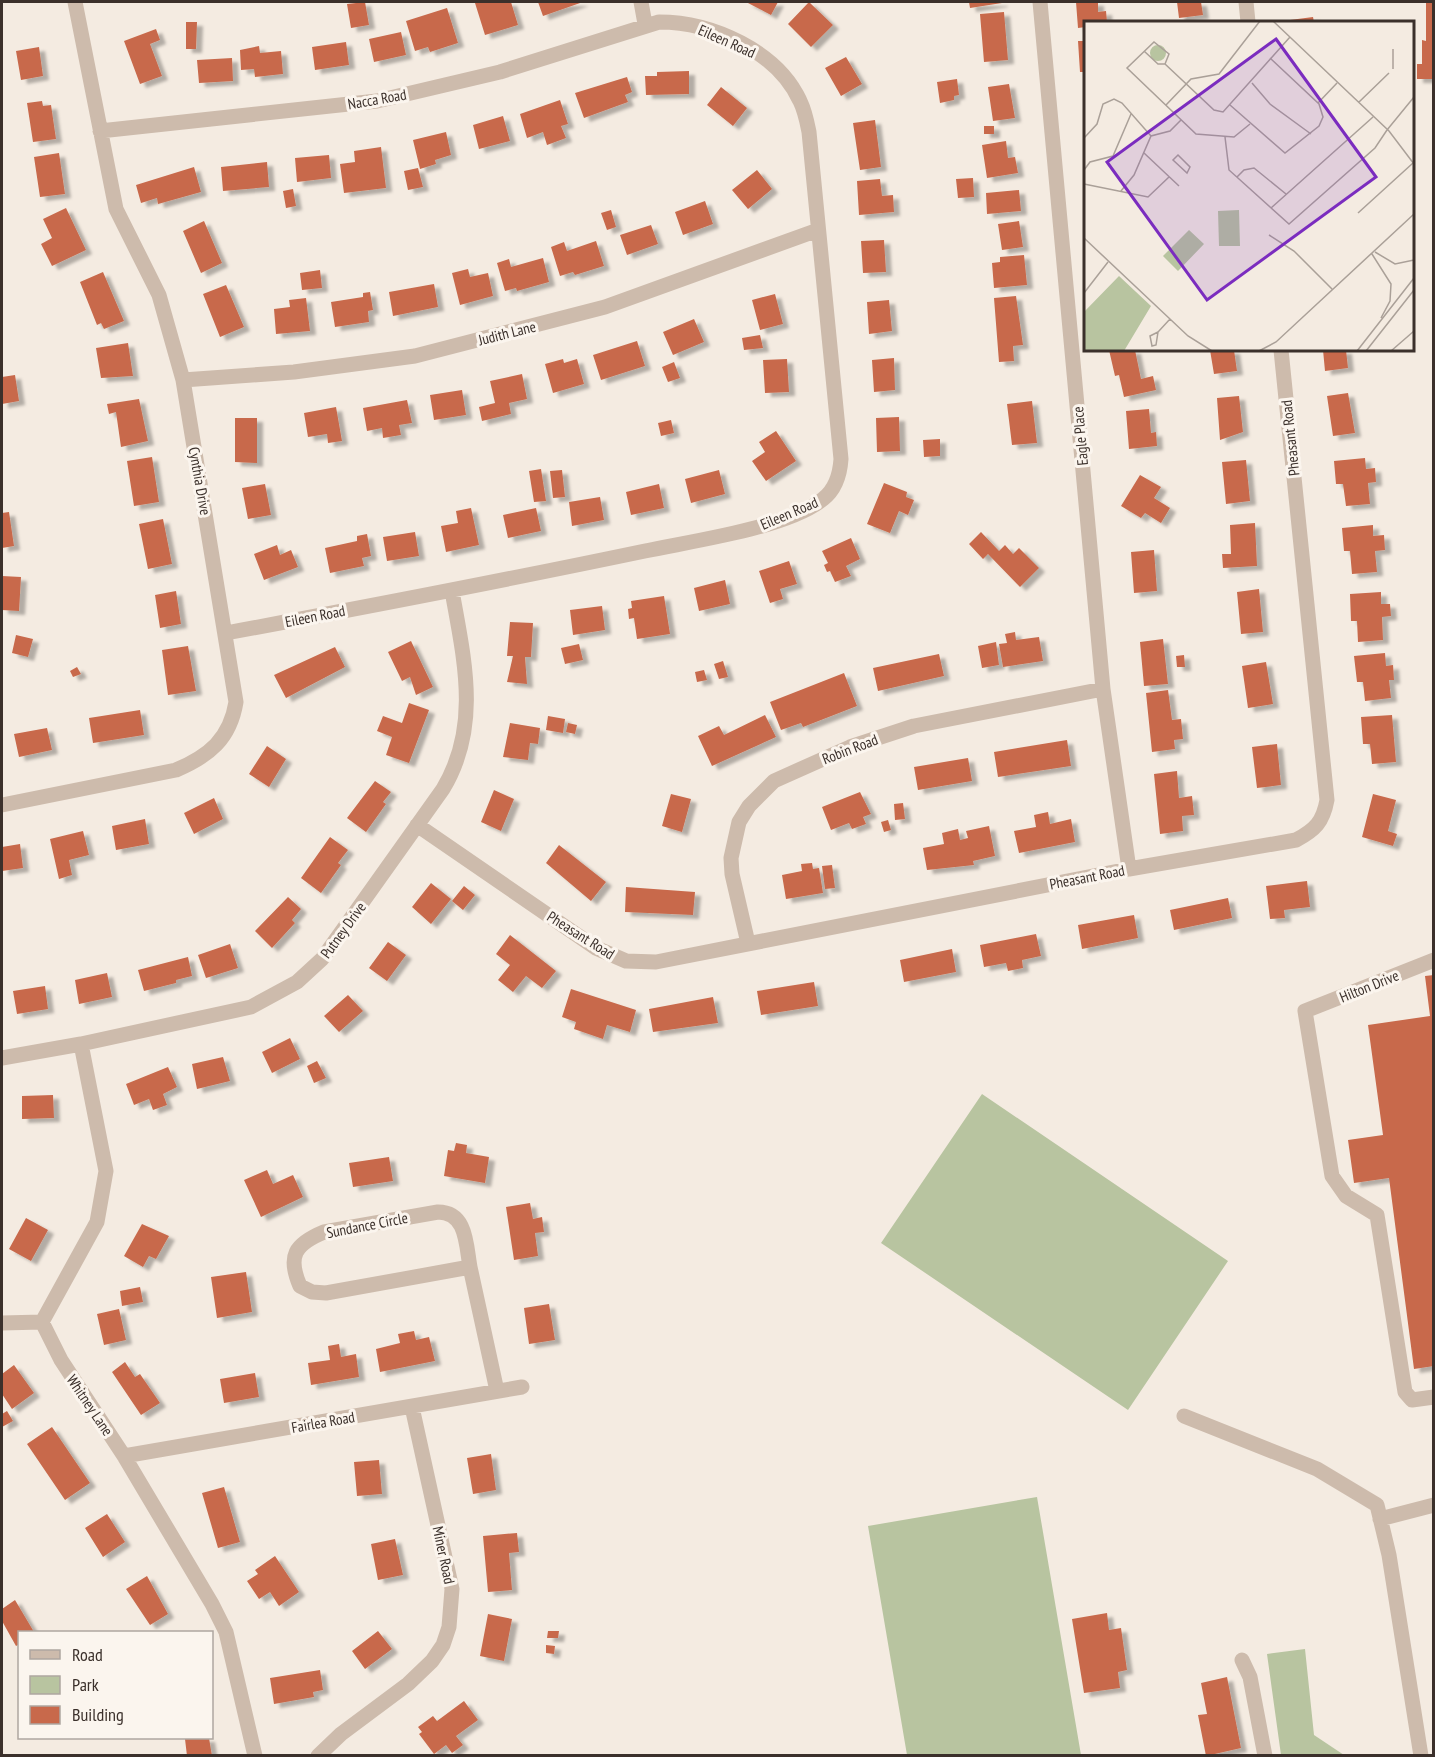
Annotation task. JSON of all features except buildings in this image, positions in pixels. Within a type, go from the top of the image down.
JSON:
[{"type":"street","name":"Cynthia Drive","points":[[2,805],[176,770],[201,759],[219,741],[234,717],[236,702],[183,380],[159,295],[116,209],[75,2]]},
{"type":"street","points":[[641,2],[645,24]]},
{"type":"street","name":"Eagle Place","points":[[1040,2],[1103,689],[1129,869]]},
{"type":"street","points":[[1246,2],[1248,21]]},
{"type":"street","name":"Eileen Road","points":[[226,633],[452,591],[751,529],[805,510],[823,500],[834,486],[841,459],[809,132],[800,100],[784,77],[761,56],[716,33],[672,22],[645,24]]},
{"type":"street","name":"Nacca Road","points":[[100,131],[377,101],[500,72],[645,24]]},
{"type":"street","name":"Judith Lane","points":[[183,380],[294,372],[415,356],[605,307],[818,230]]},
{"type":"street","name":"Pheasant Road","points":[[417,825],[611,956],[626,961],[656,962],[1129,869],[1296,840],[1312,831],[1320,823],[1327,800],[1281,351]]},
{"type":"street","name":"Putney Drive","points":[[2,1058],[81,1044],[251,1007],[282,992],[310,970],[333,945],[417,825],[451,775],[461,752],[468,681],[452,591]]},
{"type":"street","name":"Robin Road","points":[[748,944],[732,874],[731,858],[739,822],[749,806],[774,781],[850,747],[914,726],[1103,689]]},
{"type":"street","name":"Hilton Drive","points":[[1434,960],[1305,1011],[1332,1176],[1346,1196],[1377,1215],[1405,1392],[1412,1400],[1434,1397]]},
{"type":"street","points":[[2,1323],[42,1322],[97,1222],[106,1171],[81,1044]]},
{"type":"street","name":"Sundance Circle","points":[[471,1267],[326,1293],[312,1292],[300,1286],[293,1261],[296,1250],[306,1240],[324,1232],[446,1212],[461,1224],[471,1267],[497,1391]]},
{"type":"street","name":"Whitney Lane","points":[[42,1322],[61,1360],[124,1456],[212,1604],[226,1632],[255,1755]]},
{"type":"street","name":"Fairlea Road","points":[[124,1456],[522,1387]]},
{"type":"street","name":"Miner Road","points":[[318,1755],[340,1734],[408,1684],[432,1661],[443,1645],[449,1627],[452,1589],[412,1407]]},
{"type":"street","points":[[1184,1416],[1317,1469],[1377,1505],[1389,1555],[1421,1755]]},
{"type":"street","points":[[1380,1519],[1434,1505]]},
{"type":"street","points":[[1242,1660],[1250,1677],[1264,1755]]},
{"type":"green space","points":[[982,1094],[1228,1261],[1128,1410],[881,1243]]},
{"type":"green space","points":[[1037,1497],[1081,1755],[907,1755],[868,1526]]},
{"type":"green space","points":[[1305,1649],[1314,1735],[1344,1755],[1281,1755],[1267,1654]]}]
